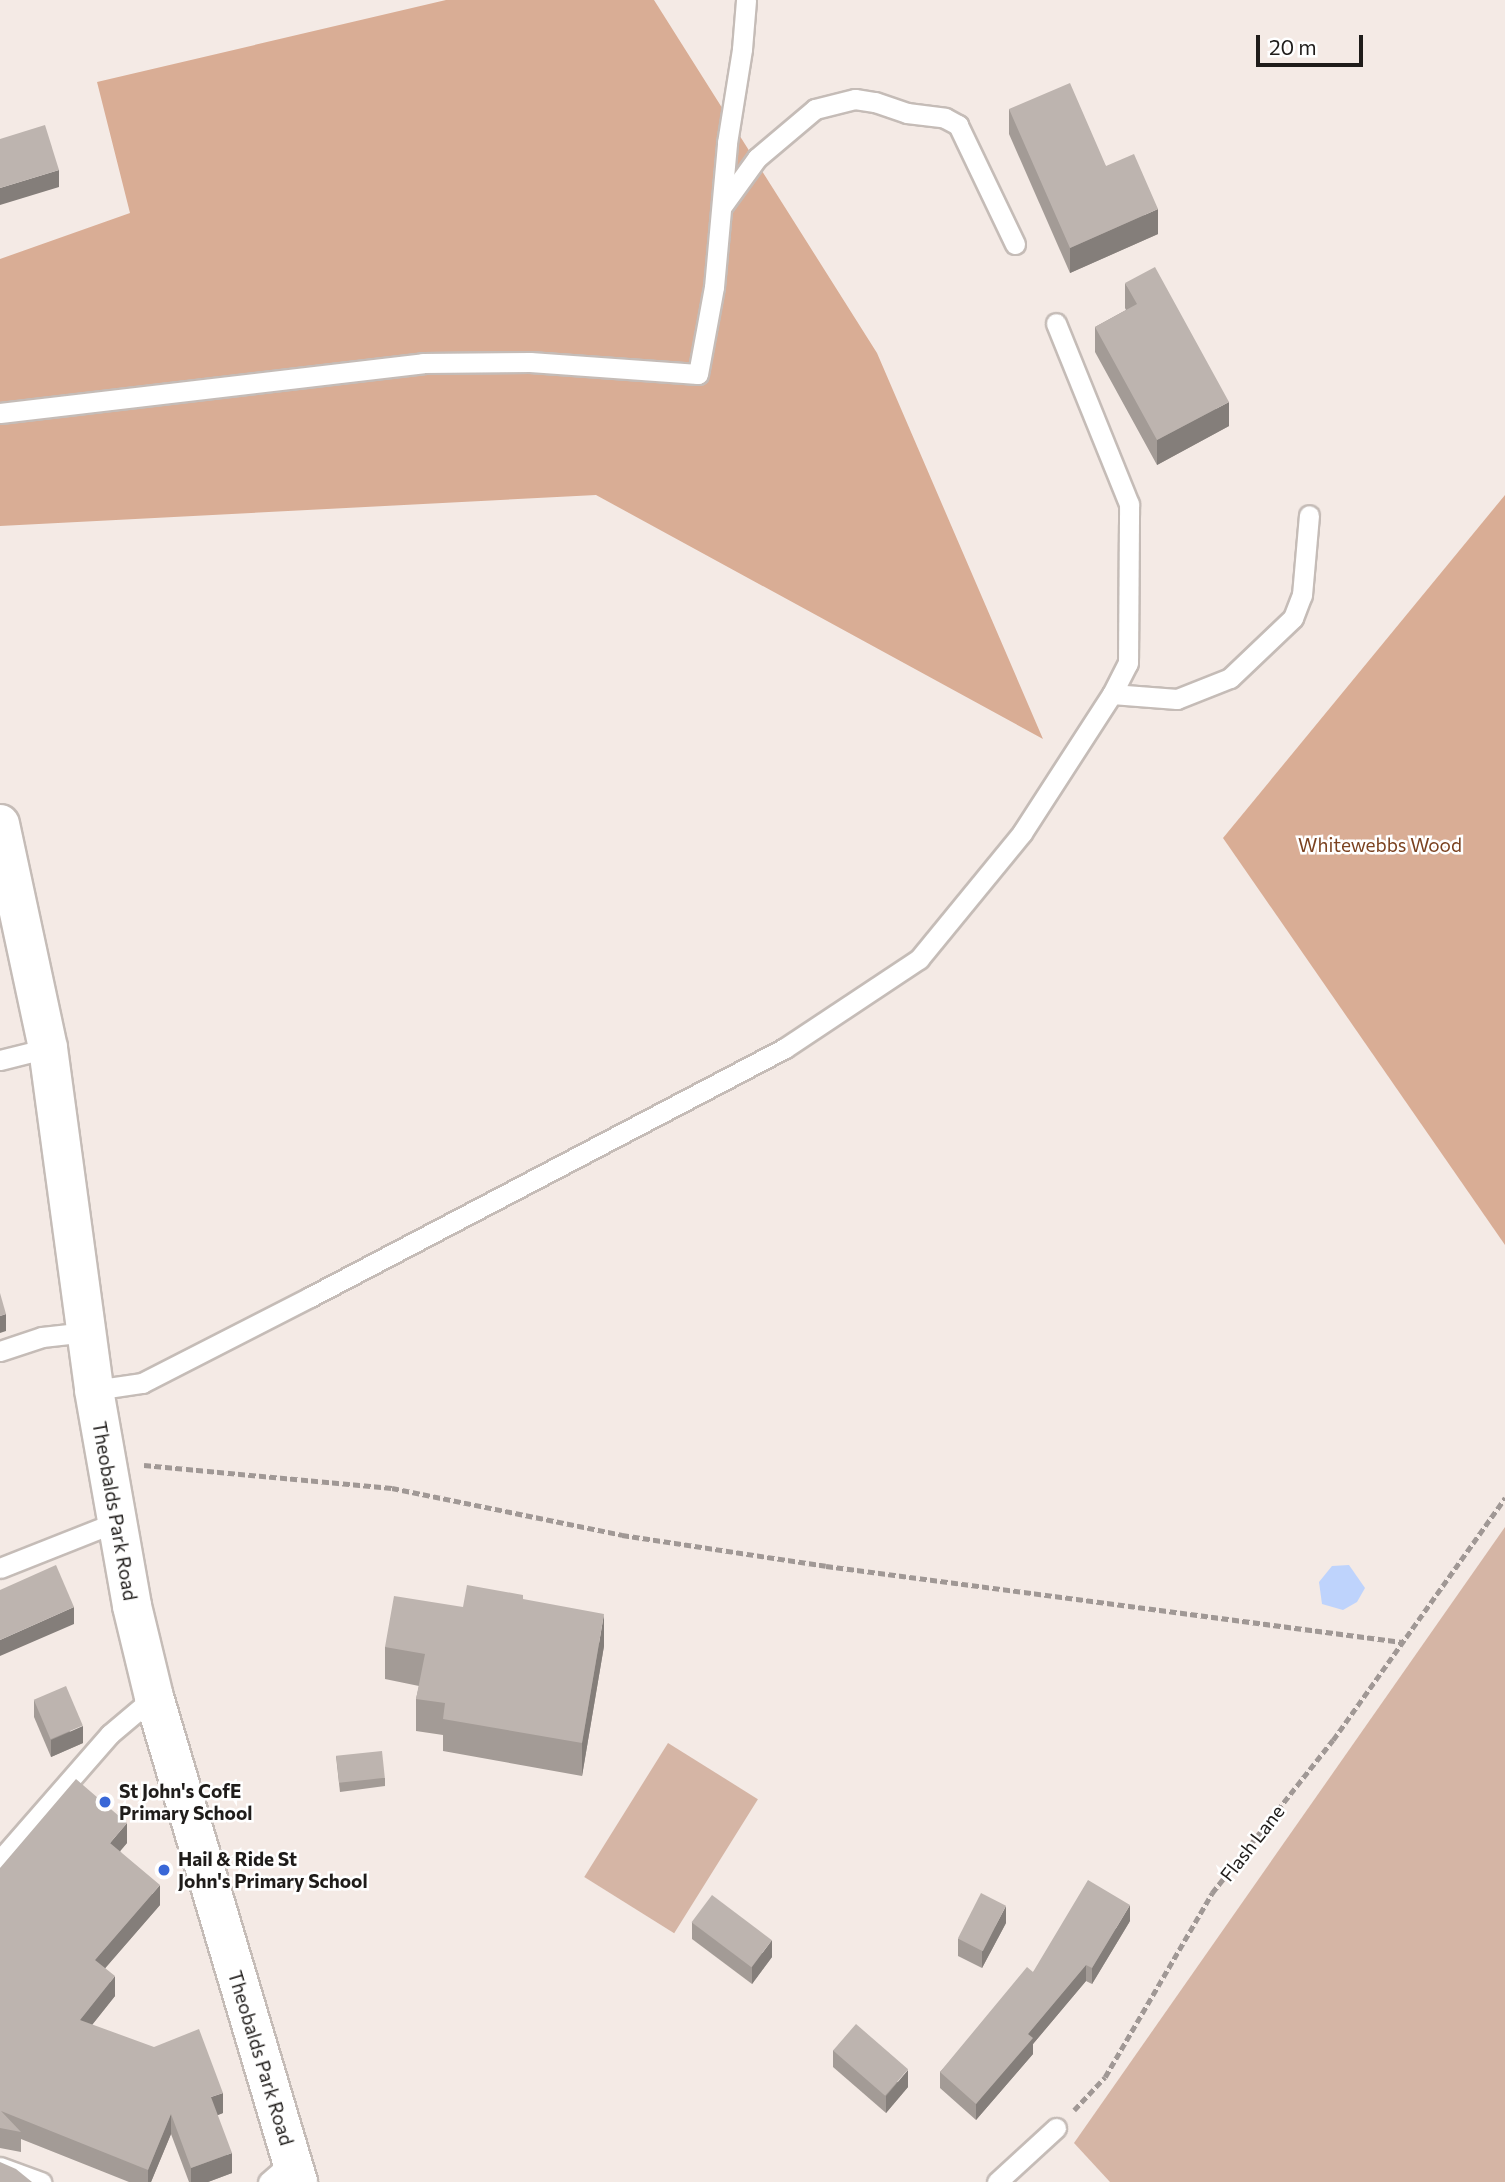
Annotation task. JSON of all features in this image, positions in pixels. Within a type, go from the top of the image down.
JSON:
[{"type":"street","name":"Theobalds Park Road","points":[[0,824],[48,1048],[94,1390],[116,1522],[154,1697],[286,2175]]},
{"type":"lane","points":[[0,413],[423,363],[530,362],[698,374],[714,287],[746,0]]},
{"type":"lane","points":[[722,205],[757,158],[815,109],[855,99],[876,102],[907,113],[945,118],[958,125],[1015,244]]},
{"type":"lane","points":[[94,1390],[142,1382],[383,1259],[785,1048],[919,959],[1022,834],[1112,694],[1128,663],[1129,504],[1056,323]]},
{"type":"lane","points":[[1112,694],[1177,699],[1230,678],[1293,618],[1302,595],[1309,515]]},
{"type":"lane","points":[[0,1060],[48,1048]]},
{"type":"lane","points":[[0,1351],[42,1337],[87,1332]]},
{"type":"lane","points":[[0,1568],[116,1522]]},
{"type":"lane","points":[[0,1860],[110,1734],[154,1697]]},
{"type":"lane","points":[[997,2182],[1056,2129]]},
{"type":"lane","points":[[0,2167],[41,2182]]},
{"type":"path","points":[[105,1461],[392,1488],[622,1535],[826,1566],[1402,1642]]},
{"type":"path","name":"Flash Lane","points":[[1056,2129],[1105,2077],[1212,1893],[1333,1740],[1505,1498]]},
{"type":"shaded area","points":[[1505,1527],[1505,2182],[1110,2182],[1074,2143]]},
{"type":"shaded area","points":[[668,1743],[758,1799],[674,1933],[584,1877]]},
{"type":"green space","points":[[446,0],[654,0],[877,353],[1043,739],[596,495],[0,526],[0,259],[130,213],[97,82]]},
{"type":"green space","name":"Whitewebbs Wood","points":[[1505,495],[1505,1245],[1223,838]]},
{"type":"water","points":[[1349,1565],[1365,1588],[1357,1602],[1343,1610],[1322,1604],[1319,1582],[1332,1566]]},
{"type":"building","points":[[1070,83],[1106,166],[1134,154],[1158,209],[1070,248],[1009,109]]},
{"type":"building","points":[[45,125],[59,170],[0,188],[0,139]]},
{"type":"building","points":[[1155,267],[1229,402],[1157,440],[1095,327],[1137,304],[1125,283]]},
{"type":"building","points":[[0,1293],[6,1314],[0,1316]]},
{"type":"building","points":[[56,1565],[74,1607],[0,1640],[0,1590]]},
{"type":"building","points":[[467,1585],[604,1614],[582,1743],[443,1719],[445,1703],[416,1699],[425,1654],[385,1647],[394,1596],[463,1607]]},
{"type":"building","points":[[66,1686],[83,1726],[51,1739],[34,1700]]},
{"type":"building","points":[[382,1751],[385,1778],[339,1783],[336,1756]]},
{"type":"building","points":[[76,1779],[127,1823],[110,1843],[160,1885],[95,1960],[115,1976],[80,2020],[154,2047],[199,2029],[223,2093],[211,2097],[232,2153],[191,2168],[171,2114],[148,2170],[1,2111],[21,2132],[0,2128],[0,1868]]},
{"type":"building","points":[[1088,1880],[1130,1905],[1092,1968],[1086,1965],[1028,2034],[1033,2038],[976,2104],[940,2072],[1027,1967],[1033,1972]]},
{"type":"building","points":[[981,1893],[1006,1906],[983,1951],[958,1938]]},
{"type":"building","points":[[712,1895],[772,1940],[751,1967],[692,1922]]},
{"type":"building","points":[[856,2024],[908,2069],[885,2096],[833,2050]]},
{"type":"building","points":[[0,2162],[16,2169],[32,2182],[0,2182]]},
{"type":"place","name":"St John's CofE Primary School","points":[[105,1802]]},
{"type":"place","name":"Hail & Ride St John's Primary School","points":[[164,1870]]}]
